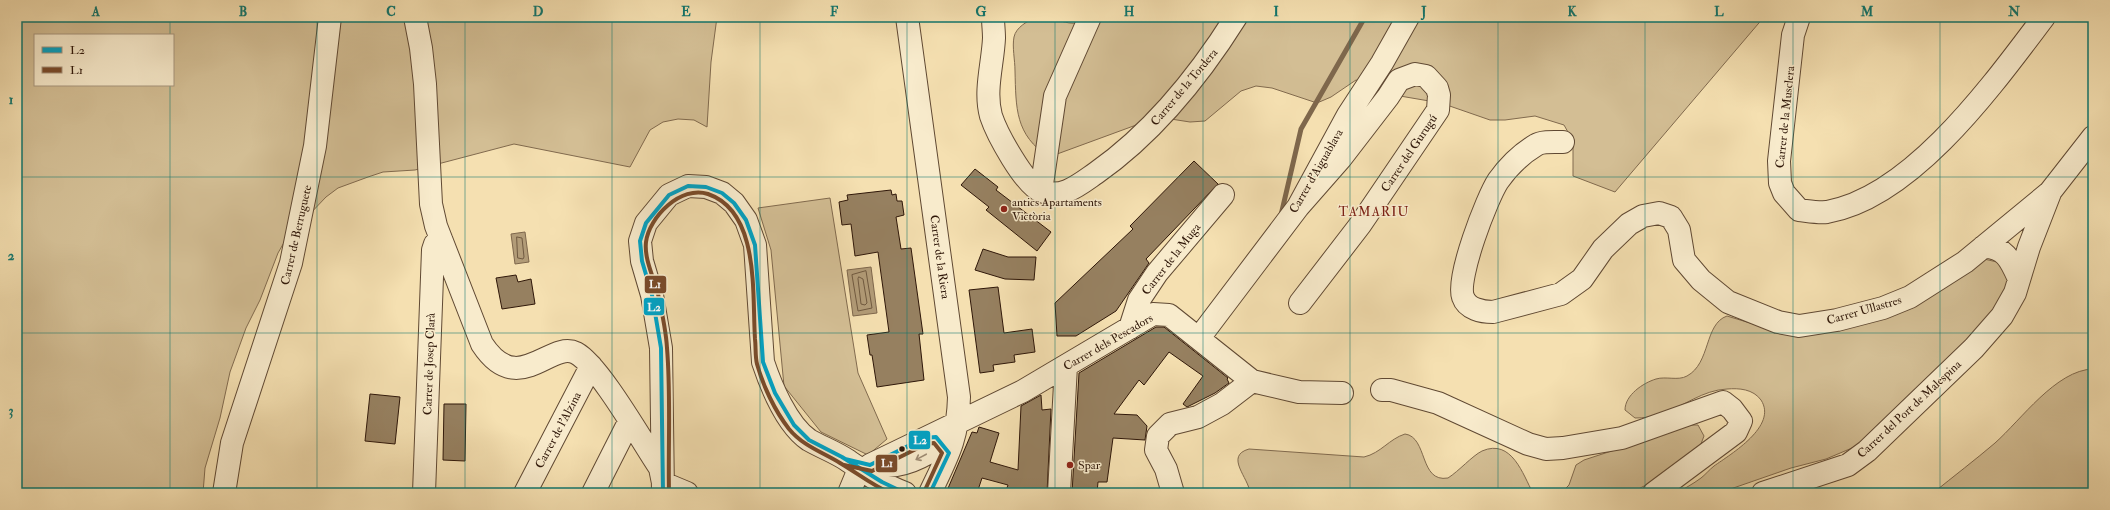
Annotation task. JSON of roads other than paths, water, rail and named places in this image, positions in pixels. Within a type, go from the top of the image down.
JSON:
[{"type":"street","name":"Carrer de Berruguete","points":[[224,493],[232,443],[291,263],[315,146],[330,17]]},
{"type":"street","points":[[415,17],[422,48],[431,204],[441,239],[482,344],[490,355],[507,366],[530,366],[564,352],[574,352],[585,359],[660,468],[663,488]]},
{"type":"street","name":"Carrer de la Riera","points":[[907,17],[959,397],[958,421],[949,453],[930,493]]},
{"type":"street","points":[[993,17],[994,38],[988,95],[991,116],[1004,145],[1024,174],[1041,191]]},
{"type":"street","points":[[1041,191],[1055,96],[1090,17]]},
{"type":"street","name":"Carrer de la Tordera","points":[[1041,191],[1057,193],[1070,191],[1122,155],[1169,108],[1219,44],[1236,17]]},
{"type":"street","name":"Carrer d'Aiguablava","points":[[1199,338],[1298,207],[1348,115],[1382,63],[1408,17]]},
{"type":"street","name":"Carrer de la Musclera","points":[[1799,17],[1793,35],[1779,161],[1780,183],[1784,193],[1799,210],[1826,212],[1862,201],[1898,179],[1946,137],[1984,97],[2044,17]]},
{"type":"street","name":"Carrer del Gurugú","points":[[1298,207],[1341,158],[1388,97],[1399,80],[1415,74],[1426,76],[1438,88],[1438,110],[1360,225],[1300,303]]},
{"type":"street","name":"Carrer Ullastres","points":[[1563,142],[1538,144],[1519,157],[1498,181],[1475,233],[1463,283],[1463,297],[1469,306],[1483,312],[1494,312],[1561,294],[1582,279],[1603,249],[1629,224],[1643,216],[1659,213],[1671,217],[1679,230],[1684,260],[1701,280],[1728,302],[1778,322],[1799,326],[1837,320],[1883,308],[1910,297],[1938,281],[1983,247],[2050,192],[2093,137]]},
{"type":"street","points":[[663,488],[661,348],[652,295],[642,261],[640,241],[646,223],[656,209],[669,195],[688,186],[706,187],[722,193],[734,203],[746,220],[755,245],[763,362],[768,377],[782,407],[808,439],[858,464],[891,488],[905,493]]},
{"type":"street","name":"Carrer del Port de Malespina","points":[[1763,493],[1848,465],[1868,451],[1974,348],[2002,316],[2015,293],[2029,247],[2050,192]]},
{"type":"street","name":"Carrer de la Muga","points":[[1130,328],[1138,300],[1157,273],[1223,195]]},
{"type":"street","name":"Carrer de Josep Clarà","points":[[424,493],[433,250],[435,244],[441,239]]},
{"type":"street","points":[[1983,247],[2001,250],[2011,260],[2020,279]]},
{"type":"street","name":"Carrer dels Pescadors","points":[[858,464],[1023,391],[1153,314],[1161,313],[1169,315],[1252,382],[1269,387],[1299,392],[1342,393]]},
{"type":"street","name":"Carrer de l'Alzina","points":[[525,493],[591,366]]},
{"type":"street","points":[[1059,493],[1066,366]]},
{"type":"street","points":[[1173,493],[1166,469],[1156,450],[1158,436],[1170,424],[1198,417],[1222,404],[1252,382]]},
{"type":"street","points":[[1382,390],[1390,390],[1438,402],[1528,444],[1546,449],[1563,448],[1622,438],[1723,402],[1732,409],[1741,421],[1736,432],[1654,493]]},
{"type":"street","points":[[593,493],[629,422]]},
{"type":"street","points":[[849,493],[858,464]]},
{"type":"street","points":[[663,488],[687,493]]},
{"type":"water","points":[[525,232],[529,262],[515,264],[511,234]]},
{"type":"water","points":[[871,267],[877,313],[853,316],[847,270]]},
{"type":"waterway","points":[[1281,215],[1301,129],[1365,17]]},
{"type":"place","name":"antics Apartaments Victòria","points":[[1004,209]]},
{"type":"place","name":"Spar","points":[[1070,465]]},
{"type":"district","name":"TAMARIU","points":[[1374,211]]}]
